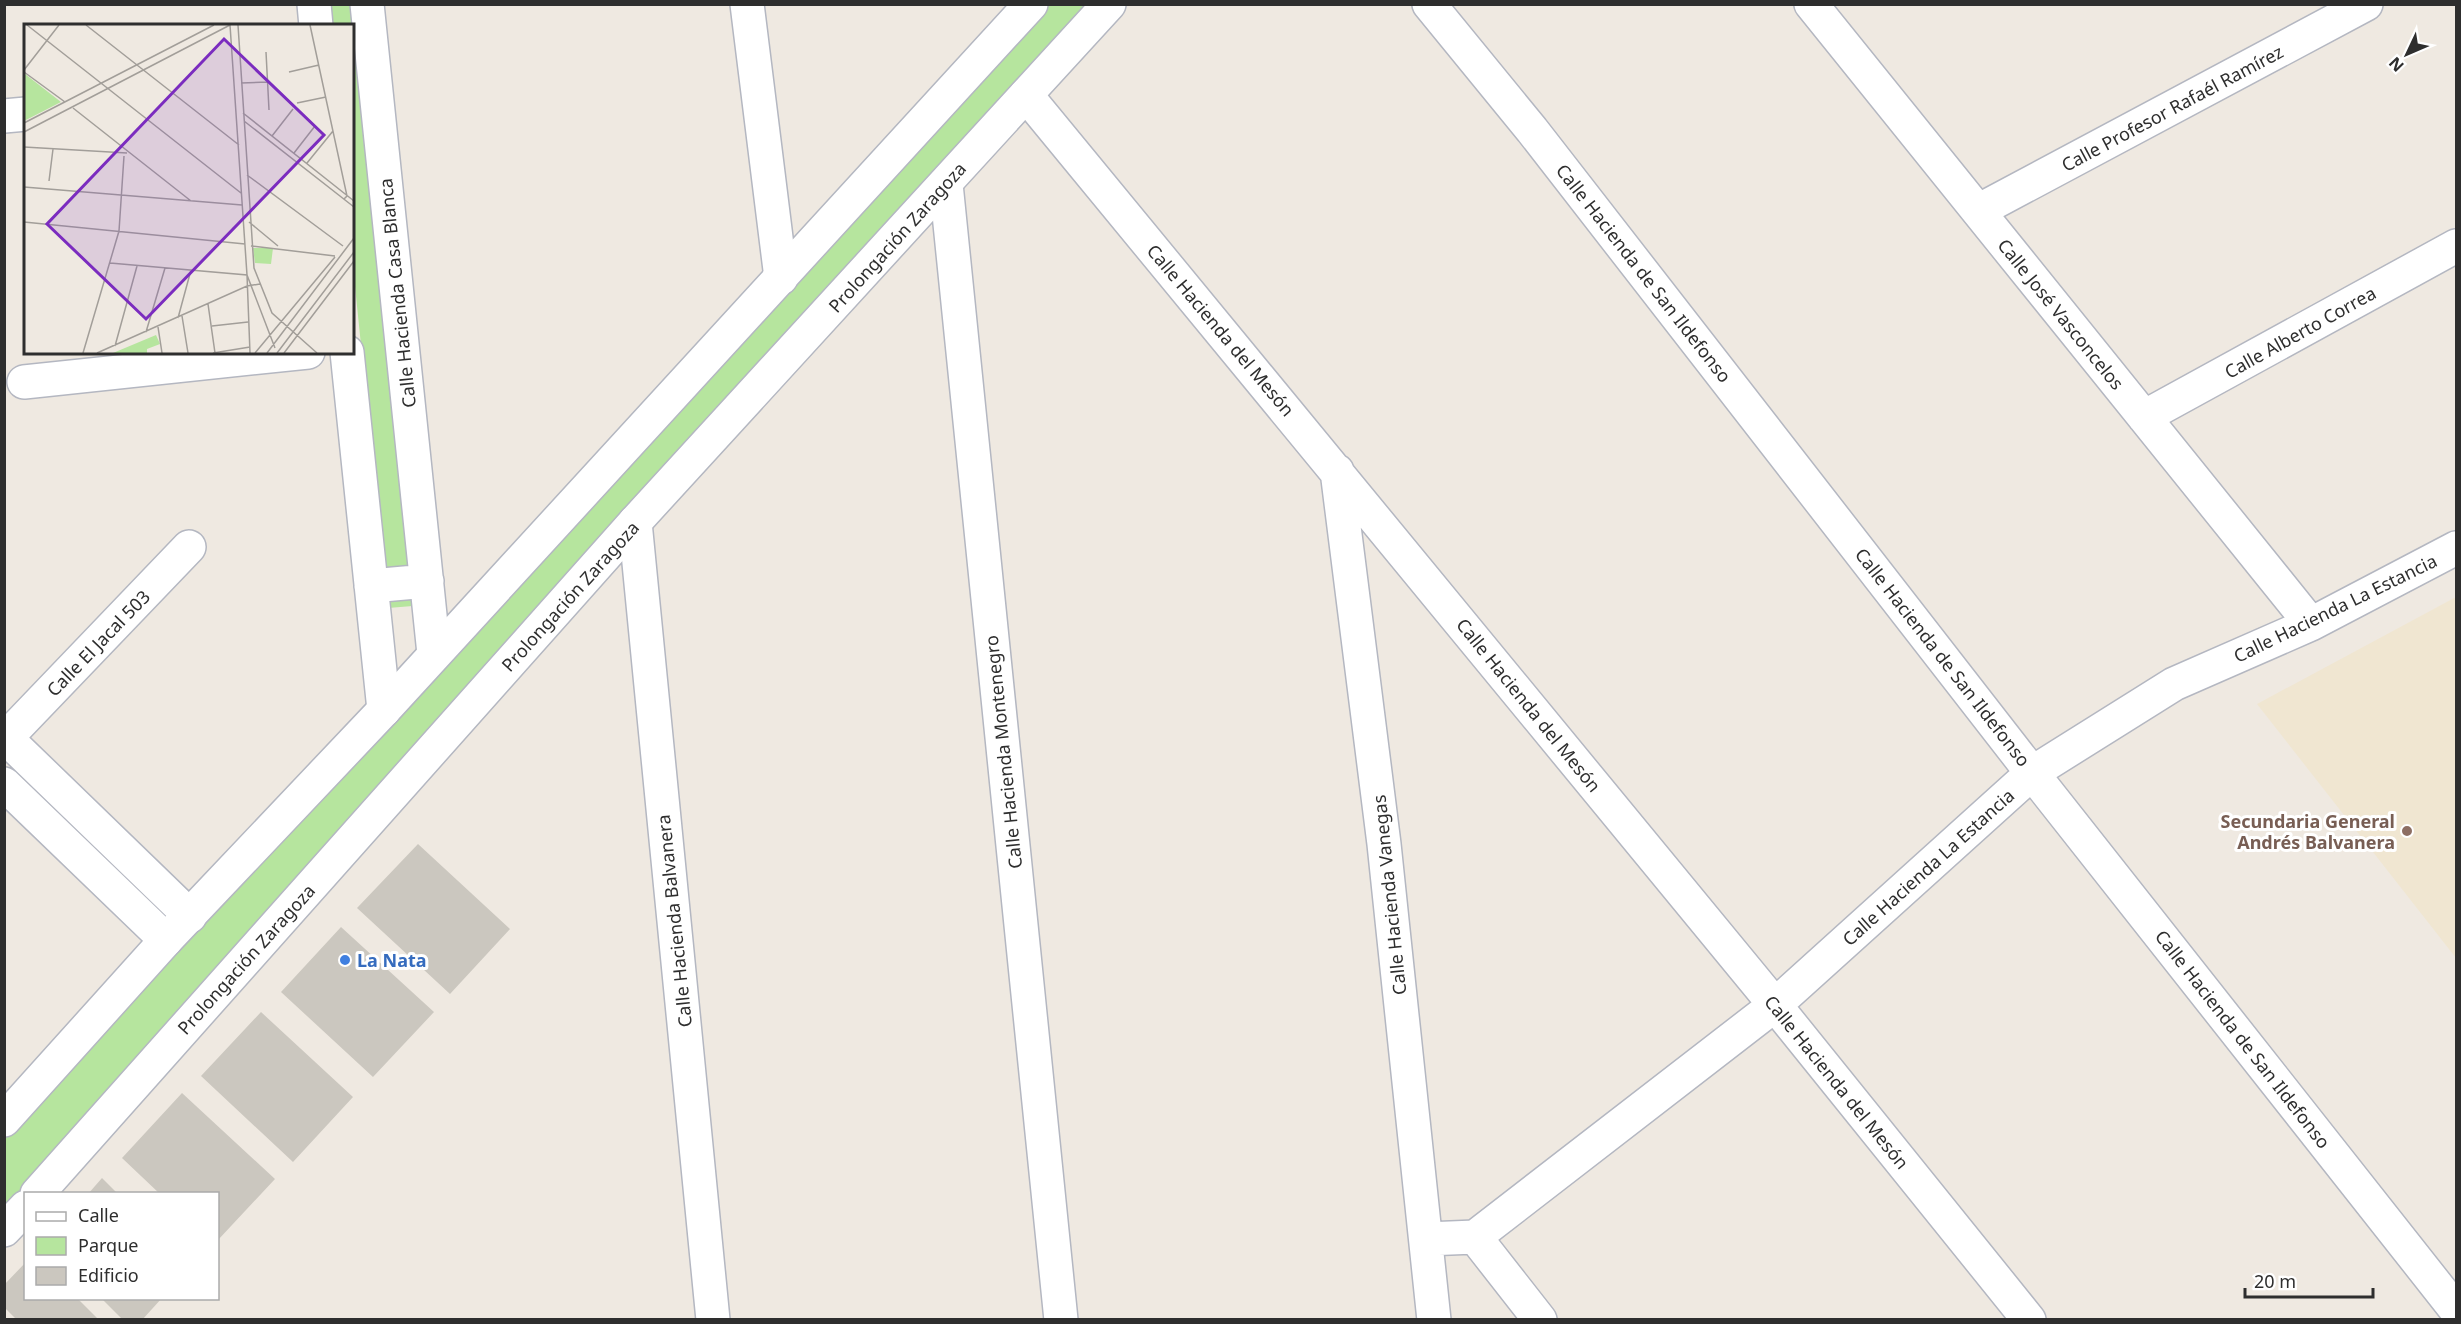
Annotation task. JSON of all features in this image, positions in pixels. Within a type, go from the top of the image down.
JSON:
[{"type":"street","points":[[314,4],[316,24]]},
{"type":"street","name":"Calle Hacienda Casa Blanca","points":[[367,4],[434,654]]},
{"type":"street","points":[[747,4],[781,278]]},
{"type":"street","points":[[4,1120],[166,940],[384,710],[1031,4]]},
{"type":"street","name":"Prolongación Zaragoza","points":[[39,1192],[635,522],[1109,4]]},
{"type":"street","name":"Calle Hacienda de San Ildefonso","points":[[1429,4],[1532,130],[2032,773],[2457,1310]]},
{"type":"street","name":"Calle Profesor Rafaél Ramírez","points":[[1978,211],[2366,4]]},
{"type":"street","name":"Calle José Vasconcelos","points":[[1822,8],[1978,211],[2311,624]]},
{"type":"street","name":"Calle Hacienda del Mesón","points":[[1026,94],[1775,1005],[2029,1320]]},
{"type":"street","points":[[4,116],[24,114]]},
{"type":"street","name":"Calle Hacienda Montenegro","points":[[946,184],[1060,1320]]},
{"type":"street","name":"Calle Alberto Correa","points":[[2144,417],[2457,246]]},
{"type":"street","points":[[24,382],[289,354]]},
{"type":"street","points":[[347,354],[384,710]]},
{"type":"street","name":"Calle Hacienda Vanegas","points":[[1337,471],[1384,844],[1434,1320]]},
{"type":"street","name":"Calle Hacienda Balvanera","points":[[635,522],[713,1320]]},
{"type":"street","name":"Calle El Jacal 503","points":[[189,547],[5,739],[190,916]]},
{"type":"street","name":"Calle Hacienda La Estancia","points":[[1475,1237],[1775,1005],[2032,773],[2174,684],[2311,624],[2457,548]]},
{"type":"street","points":[[371,586],[427,580]]},
{"type":"street","points":[[4,784],[166,940]]},
{"type":"street","points":[[4,1230],[24,1209]]},
{"type":"street","points":[[1426,1239],[1475,1237],[1540,1320]]},
{"type":"shaded area","name":"Secundaria General Andrés Balvanera","points":[[2456,597],[2456,958],[2257,704]]},
{"type":"green space","points":[[325,5],[360,5],[425,605],[388,608],[354,277],[354,24],[327,24]]},
{"type":"green space","points":[[1031,5],[1109,5],[39,1192],[24,1192],[24,1209],[5,1230],[5,1120]]},
{"type":"building","points":[[418,844],[510,929],[450,994],[357,908]]},
{"type":"building","points":[[341,927],[434,1012],[373,1077],[281,992]]},
{"type":"building","points":[[261,1012],[353,1097],[293,1162],[201,1076]]},
{"type":"building","points":[[182,1093],[275,1179],[219,1239],[219,1192],[158,1192],[122,1158]]},
{"type":"building","points":[[102,1178],[116,1192],[90,1192]]},
{"type":"building","points":[[24,1264],[24,1300],[79,1300],[99,1320],[17,1320],[4,1307],[4,1285]]},
{"type":"building","points":[[103,1300],[160,1300],[142,1320],[123,1320]]},
{"type":"place","name":"Secundaria General Andrés Balvanera","points":[[2407,831]]},
{"type":"place","name":"La Nata","points":[[345,960]]}]
